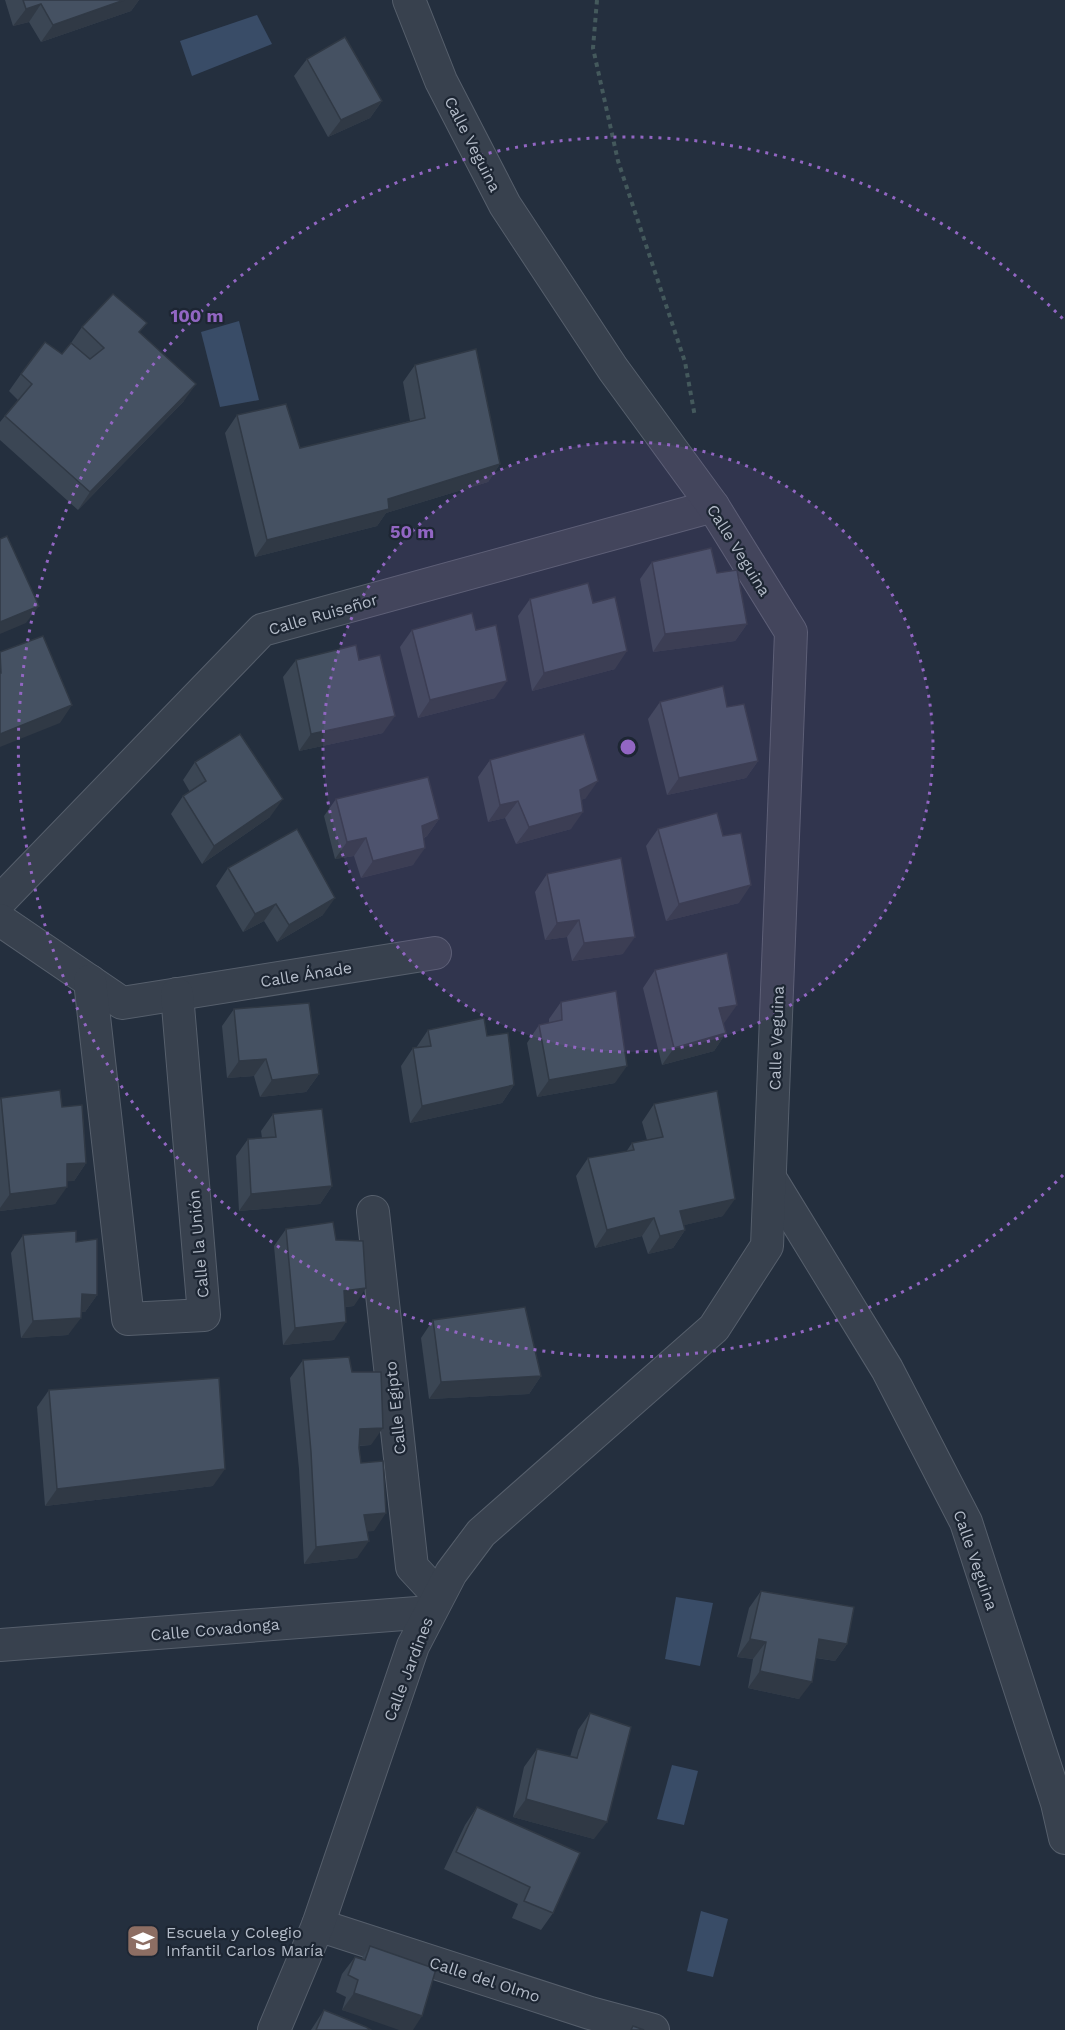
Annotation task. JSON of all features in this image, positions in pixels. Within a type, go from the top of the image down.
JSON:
[{"type":"street","name":"Calle Veguina","points":[[409,0],[441,81],[505,205],[613,369],[713,506],[791,632],[767,1246]]},
{"type":"street","name":"Calle Ruiseñor","points":[[0,901],[262,630],[713,506]]},
{"type":"street","points":[[0,920],[123,1004],[177,994]]},
{"type":"street","name":"Calle Ánade","points":[[177,994],[435,953]]},
{"type":"street","name":"Calle la Unión","points":[[90,981],[128,1319],[204,1315],[177,994]]},
{"type":"street","name":"Calle Veguina","points":[[770,1178],[887,1369],[966,1522],[1057,1803],[1065,1838]]},
{"type":"street","name":"Calle Egipto","points":[[373,1212],[412,1567],[434,1604]]},
{"type":"street","name":"Calle Jardines","points":[[274,2030],[318,1925],[413,1646],[450,1573],[481,1533],[714,1328],[767,1246]]},
{"type":"street","name":"Calle Covadonga","points":[[0,1645],[434,1604]]},
{"type":"street","name":"Calle del Olmo","points":[[318,1925],[587,2021],[653,2030]]},
{"type":"path","points":[[597,0],[593,48],[618,161],[685,362],[698,429]]},
{"type":"water","points":[[257,15],[272,44],[192,76],[180,41]]},
{"type":"water","points":[[239,321],[259,400],[220,407],[201,332]]},
{"type":"water","points":[[676,1597],[713,1603],[700,1666],[665,1659]]},
{"type":"water","points":[[672,1765],[698,1771],[684,1825],[657,1819]]},
{"type":"water","points":[[701,1911],[728,1919],[713,1977],[687,1971]]},
{"type":"building","points":[[23,0],[124,0],[53,25],[41,4],[26,9]]},
{"type":"building","points":[[345,37],[382,101],[341,120],[307,59]]},
{"type":"building","points":[[113,294],[147,323],[139,332],[196,384],[90,492],[5,416],[32,384],[21,374],[45,342],[62,354],[71,343],[90,359],[104,348],[82,327]]},
{"type":"building","points":[[476,349],[500,464],[388,499],[389,509],[267,540],[237,415],[286,404],[300,448],[425,418],[415,365]]},
{"type":"building","points":[[7,536],[39,606],[0,622],[0,539]]},
{"type":"building","points":[[711,548],[717,573],[737,570],[747,624],[665,634],[652,562]]},
{"type":"building","points":[[588,583],[593,603],[615,597],[627,651],[544,673],[530,599]]},
{"type":"building","points":[[472,613],[476,630],[496,625],[507,681],[430,700],[412,630]]},
{"type":"building","points":[[43,636],[72,705],[0,734],[0,652]]},
{"type":"building","points":[[356,645],[359,660],[380,655],[395,716],[311,734],[296,660]]},
{"type":"building","points":[[723,686],[727,707],[744,704],[758,761],[679,778],[660,702]]},
{"type":"building","points":[[240,734],[283,799],[214,846],[183,796],[206,781],[195,762]]},
{"type":"building","points":[[584,734],[598,781],[580,790],[583,812],[529,827],[518,801],[500,805],[490,760]]},
{"type":"building","points":[[428,777],[439,819],[422,826],[425,848],[373,861],[366,838],[347,842],[336,799]]},
{"type":"building","points":[[717,813],[723,836],[741,833],[751,885],[679,904],[658,829]]},
{"type":"building","points":[[297,829],[335,898],[289,925],[276,904],[255,914],[228,868]]},
{"type":"building","points":[[621,858],[635,937],[584,943],[579,920],[557,923],[547,874]]},
{"type":"building","points":[[727,953],[737,1005],[719,1008],[726,1033],[674,1048],[655,970]]},
{"type":"building","points":[[616,991],[627,1066],[549,1080],[539,1025],[562,1020],[561,1002]]},
{"type":"building","points":[[309,1003],[319,1074],[272,1080],[266,1059],[239,1061],[234,1009]]},
{"type":"building","points":[[484,1018],[487,1036],[508,1033],[514,1085],[422,1106],[413,1048],[431,1046],[428,1030]]},
{"type":"building","points":[[60,1090],[62,1107],[82,1105],[86,1163],[67,1164],[67,1187],[10,1194],[1,1098]]},
{"type":"building","points":[[717,1091],[735,1199],[680,1211],[685,1230],[660,1236],[654,1218],[607,1230],[588,1158],[634,1150],[632,1143],[663,1137],[654,1104]]},
{"type":"building","points":[[322,1109],[332,1186],[251,1194],[248,1139],[276,1137],[273,1114]]},
{"type":"building","points":[[333,1222],[336,1240],[363,1241],[366,1288],[344,1291],[346,1322],[295,1328],[286,1229]]},
{"type":"building","points":[[76,1231],[76,1242],[97,1239],[97,1295],[82,1294],[81,1318],[33,1321],[23,1235]]},
{"type":"building","points":[[525,1307],[541,1376],[441,1382],[433,1320]]},
{"type":"building","points":[[349,1357],[352,1372],[381,1372],[383,1428],[360,1429],[359,1448],[361,1463],[383,1461],[386,1513],[364,1515],[369,1541],[316,1547],[303,1360]]},
{"type":"building","points":[[219,1378],[225,1469],[57,1489],[49,1390]]},
{"type":"building","points":[[761,1591],[854,1607],[847,1644],[819,1639],[812,1682],[760,1671],[766,1642],[750,1639]]},
{"type":"building","points":[[590,1713],[631,1727],[607,1822],[526,1799],[537,1749],[577,1758]]},
{"type":"building","points":[[477,1807],[580,1853],[553,1913],[524,1901],[530,1887],[456,1852]]},
{"type":"building","points":[[370,1946],[436,1969],[422,2016],[354,1993],[358,1980],[348,1975],[355,1957],[365,1960]]},
{"type":"building","points":[[324,2010],[366,2027],[371,2030],[316,2030]]},
{"type":"building","points":[[633,2026],[644,2030],[631,2030]]},
{"type":"place","name":"Escuela y Colegio Infantil Carlos María","points":[[143,1941]]}]
